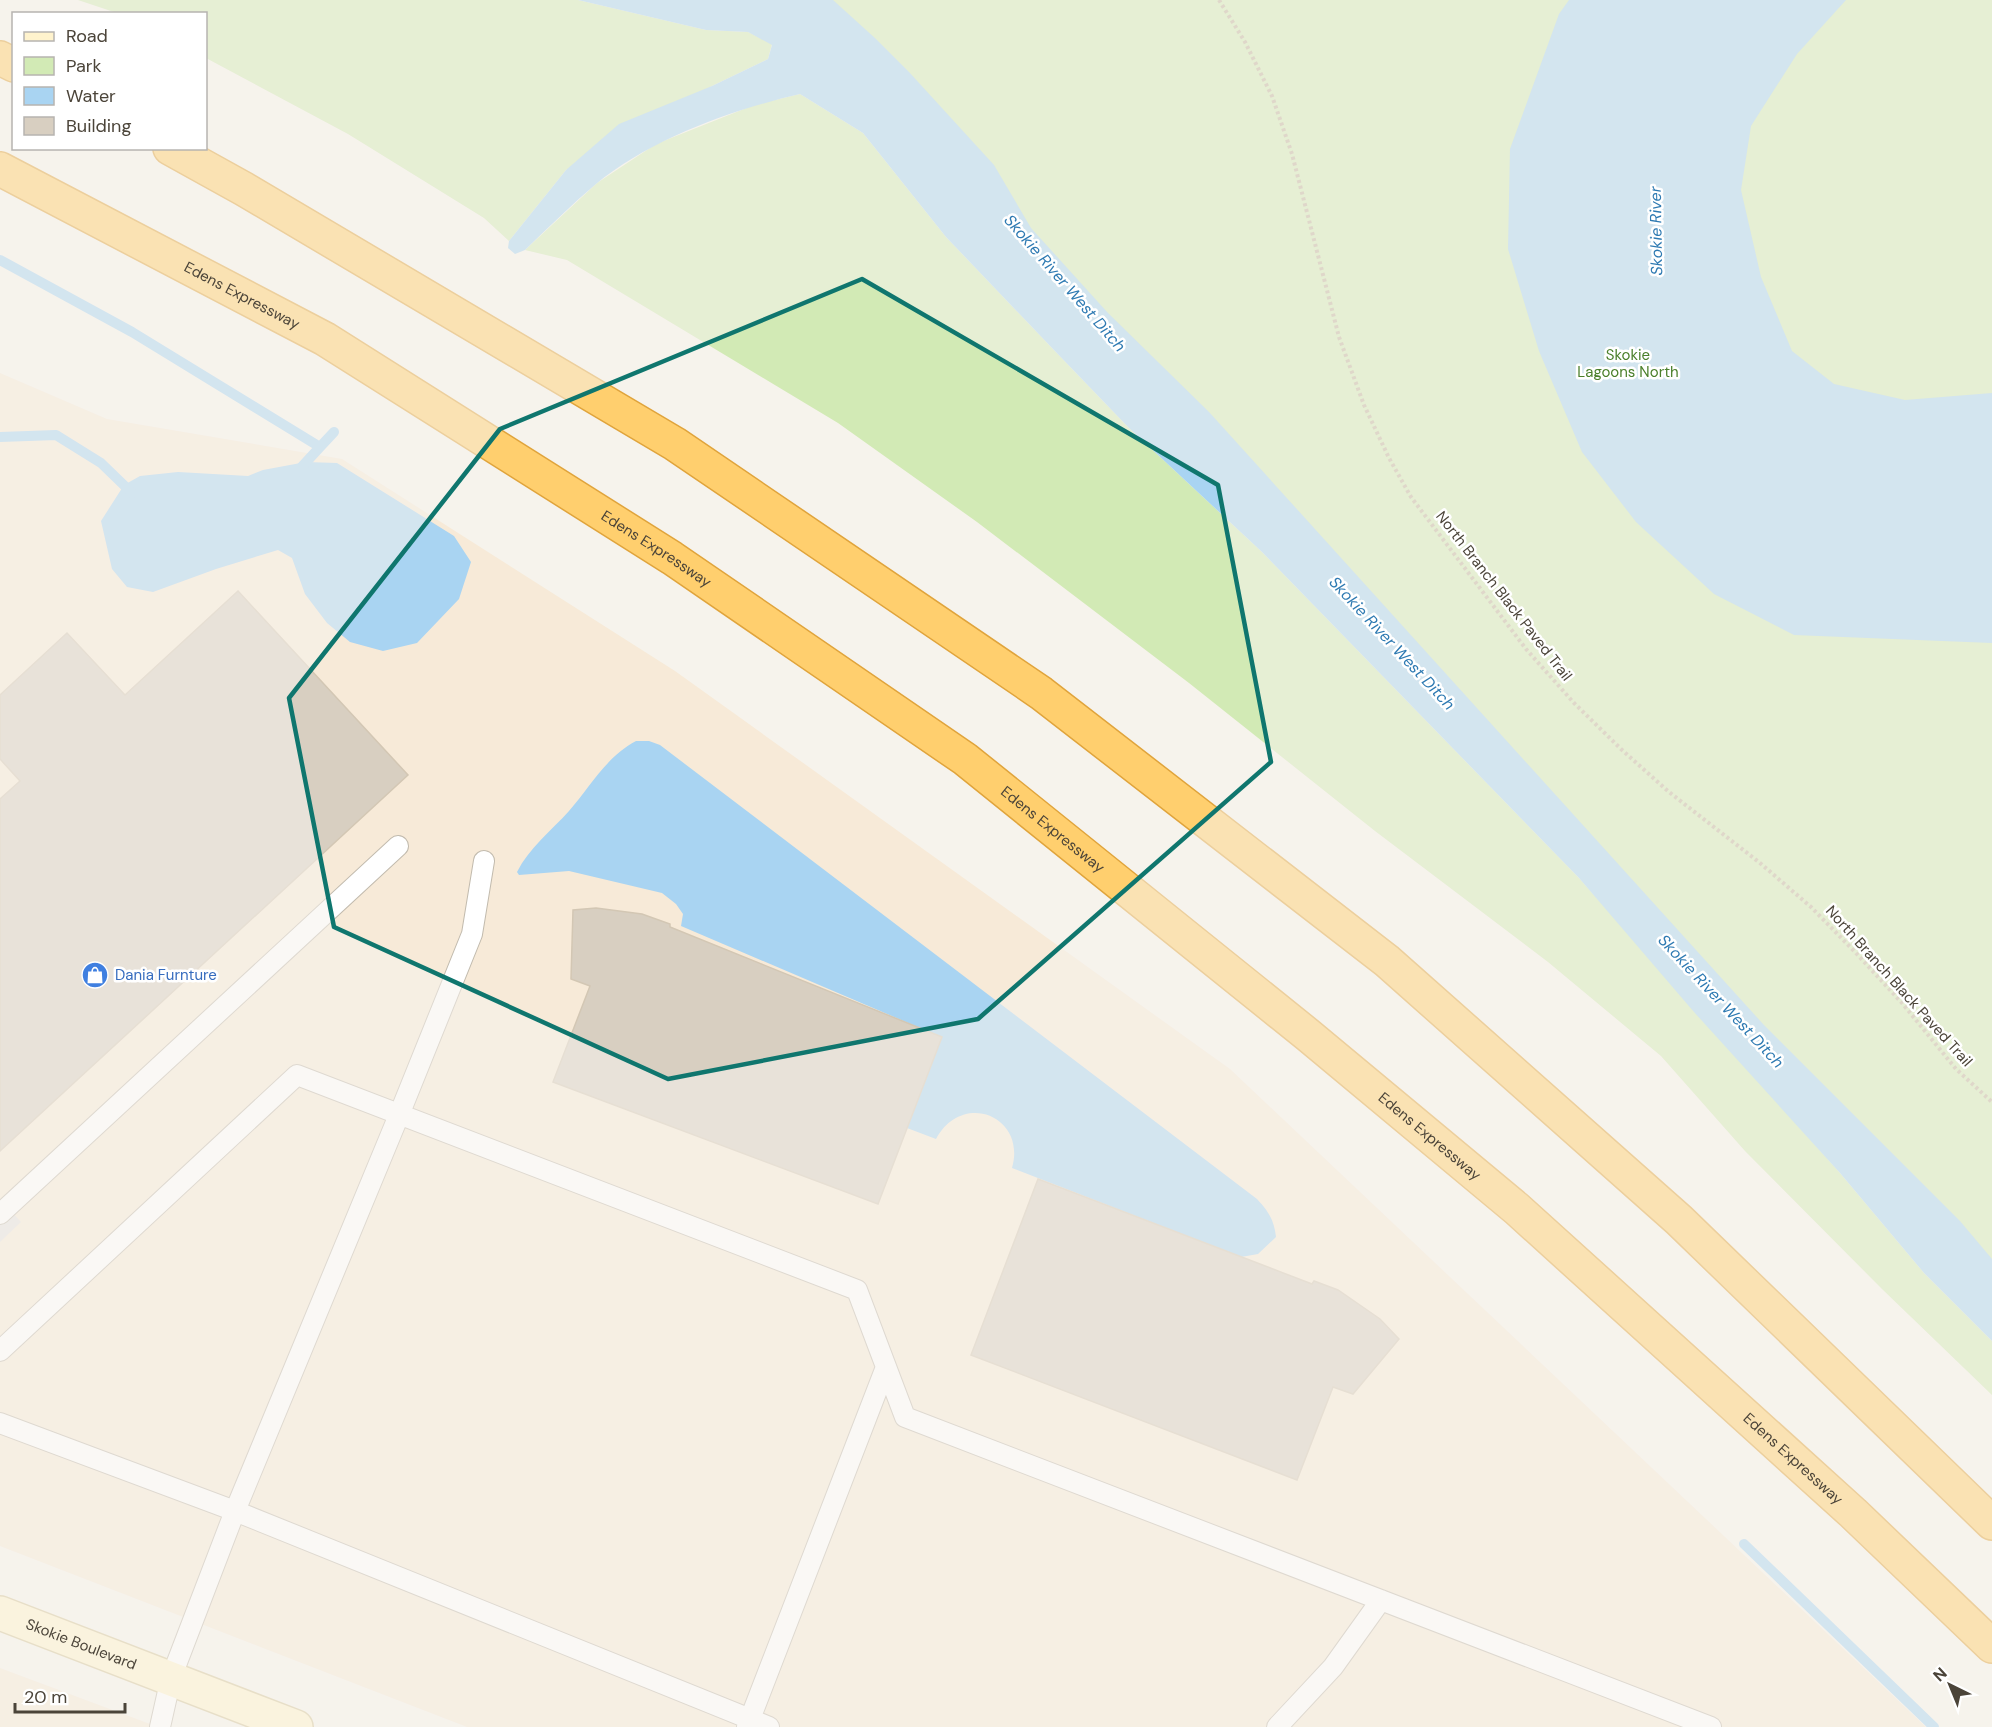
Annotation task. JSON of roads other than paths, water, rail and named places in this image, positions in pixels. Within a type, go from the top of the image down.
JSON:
[{"type":"highway","points":[[174,150],[244,189],[675,444],[1041,693],[1387,961],[1679,1220],[1992,1523]]},
{"type":"highway","name":"Edens Expressway","points":[[0,169],[325,339],[672,558],[965,759],[1308,1035],[1517,1209],[1853,1513],[1992,1646]]},
{"type":"main road","name":"Skokie Boulevard","points":[[0,1613],[296,1727]]},
{"type":"lane","points":[[0,1214],[398,846]]},
{"type":"lane","points":[[159,1727],[171,1678],[235,1511],[472,934],[484,861]]},
{"type":"lane","points":[[0,1351],[297,1075],[857,1290],[905,1417],[1711,1727]]},
{"type":"lane","points":[[749,1723],[886,1367]]},
{"type":"lane","points":[[0,1423],[235,1511],[749,1723],[769,1727]]},
{"type":"lane","points":[[1277,1727],[1333,1667],[1381,1600]]},
{"type":"water","name":"Skokie River West Ditch","points":[[578,0],[833,0],[876,39],[994,165],[1031,228],[1108,313],[1209,412],[1763,1024],[1960,1221],[1992,1259],[1992,1341],[1924,1273],[1840,1173],[1694,1012],[1579,878],[1262,552],[1128,427],[1052,348],[946,237],[863,133],[800,94],[747,108],[693,128],[641,153],[596,184],[525,250],[515,254],[508,248],[509,241],[566,170],[619,124],[712,86],[768,59],[772,45],[748,32],[706,30]]},
{"type":"water","name":"Skokie River","points":[[1569,0],[1846,0],[1797,54],[1751,126],[1741,190],[1761,277],[1792,351],[1834,384],[1905,400],[1992,393],[1992,643],[1794,635],[1714,594],[1636,522],[1582,452],[1539,351],[1508,249],[1510,149],[1559,14]]},
{"type":"water","points":[[306,462],[337,463],[454,536],[471,562],[459,599],[417,643],[383,651],[350,642],[327,623],[305,594],[292,558],[278,550],[153,592],[127,587],[112,569],[101,521],[124,485],[140,476],[178,472],[248,476],[263,470]]},
{"type":"water","points":[[636,741],[649,741],[660,745],[1257,1199],[1270,1217],[1276,1237],[1258,1254],[1241,1257],[1012,1168],[1014,1150],[1010,1135],[1001,1123],[989,1116],[975,1113],[961,1116],[947,1124],[936,1139],[907,1128],[941,1037],[681,926],[683,914],[676,904],[662,893],[569,871],[519,875],[517,872],[534,847],[569,811],[608,763]]},
{"type":"waterway","points":[[0,260],[132,332],[320,447],[334,432]]},
{"type":"waterway","points":[[0,437],[56,435],[101,463],[132,493]]},
{"type":"waterway","points":[[297,472],[320,447]]},
{"type":"waterway","points":[[1744,1544],[1934,1727]]},
{"type":"place","name":"Dania Furnture","points":[[95,975]]},
{"type":"park label","name":"Skokie Lagoons North","points":[[1628,364]]}]
